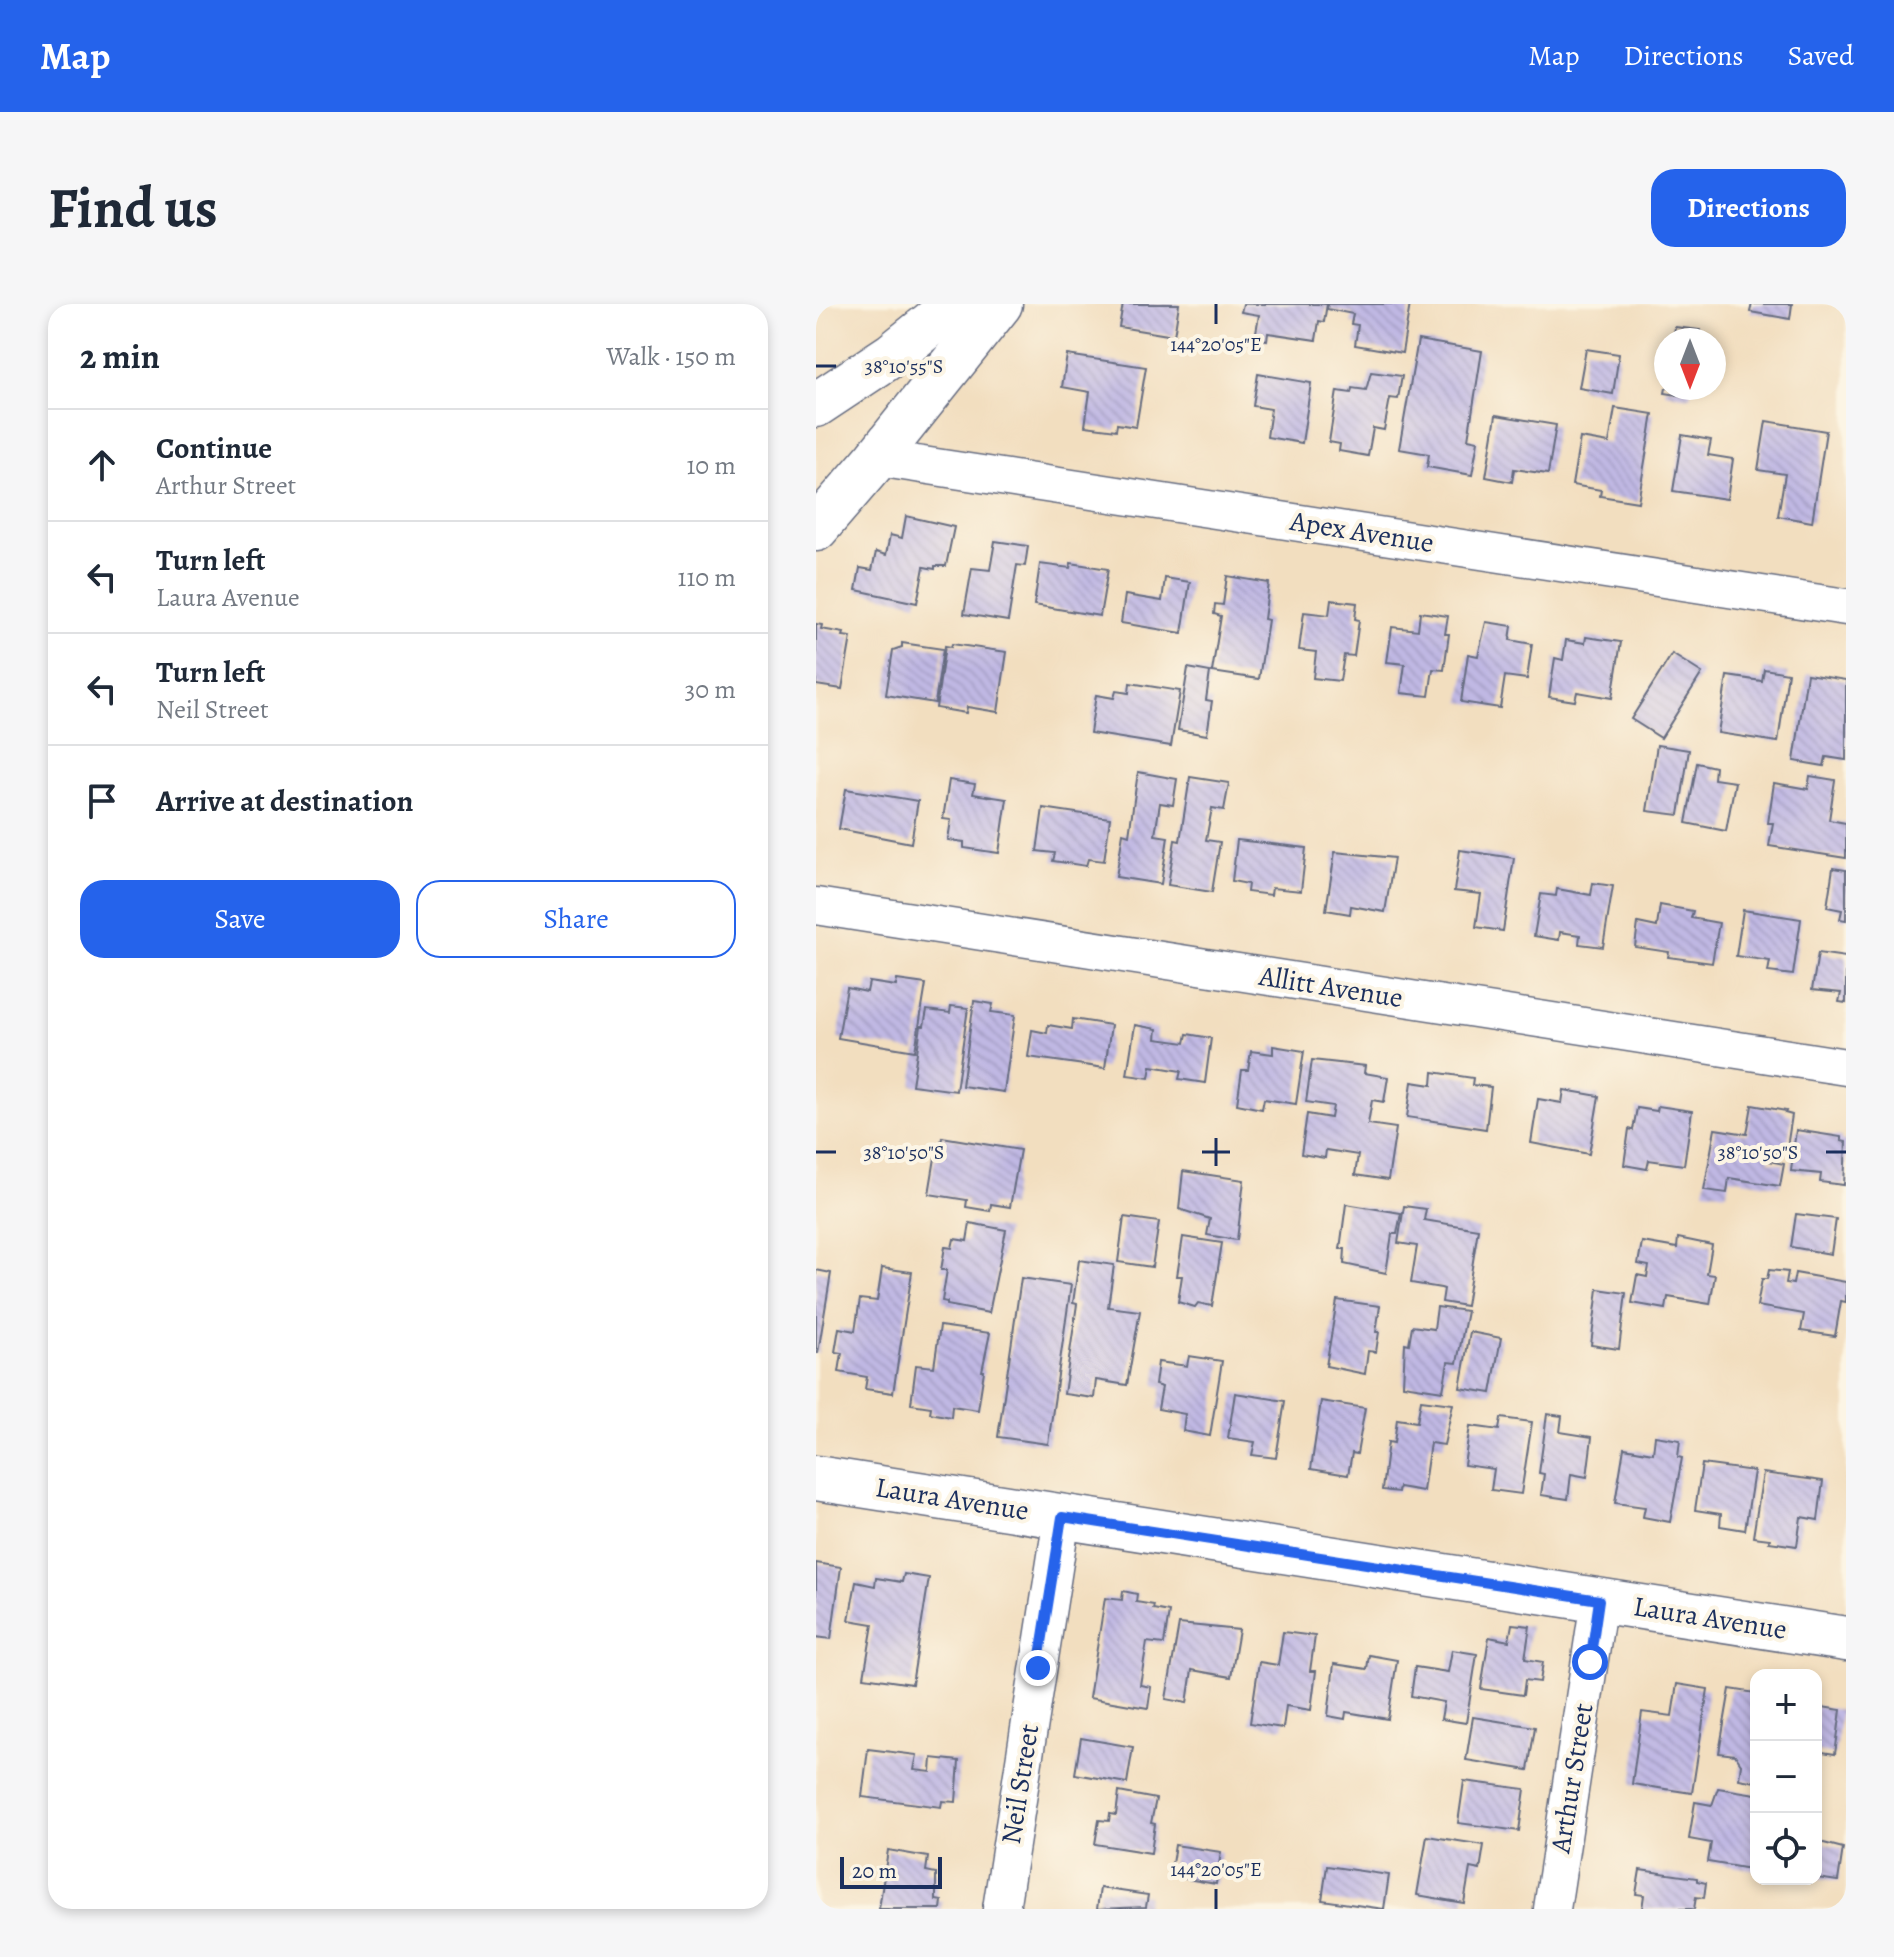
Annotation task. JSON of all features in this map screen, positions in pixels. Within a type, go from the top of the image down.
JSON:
[{"type":"main road","points":[[816,405],[893,354],[955,304]]},
{"type":"main road","points":[[816,529],[1000,304]]},
{"type":"main road","name":"Laura Avenue","points":[[816,1478],[1846,1639]]},
{"type":"street","name":"Apex Avenue","points":[[877,458],[1846,607]]},
{"type":"street","name":"Allitt Avenue","points":[[816,906],[1846,1067]]},
{"type":"street","name":"Neil Street","points":[[1001,1909],[1062,1517]]},
{"type":"street","name":"Arthur Street","points":[[1552,1909],[1599,1600]]},
{"type":"building","points":[[1123,304],[1179,304],[1174,336],[1119,327]]},
{"type":"building","points":[[1243,304],[1327,304],[1324,322],[1319,321],[1316,340],[1268,333],[1267,340],[1255,338],[1259,315],[1241,312]]},
{"type":"building","points":[[1328,304],[1410,304],[1402,353],[1355,345],[1358,325],[1351,324],[1353,314],[1327,309]]},
{"type":"building","points":[[1752,304],[1792,304],[1790,319],[1750,312]]},
{"type":"building","points":[[1418,340],[1482,351],[1468,439],[1478,441],[1472,475],[1427,467],[1429,454],[1399,449]]},
{"type":"building","points":[[1586,349],[1619,354],[1613,394],[1579,388]]},
{"type":"building","points":[[1067,355],[1146,367],[1136,427],[1117,424],[1116,430],[1085,426],[1090,392],[1062,387]]},
{"type":"building","points":[[1371,372],[1402,376],[1398,399],[1390,398],[1384,430],[1373,428],[1368,456],[1339,451],[1340,444],[1329,442],[1337,391],[1351,393],[1352,388],[1366,390]]},
{"type":"building","points":[[1258,374],[1311,383],[1302,443],[1267,437],[1271,409],[1253,406]]},
{"type":"building","points":[[1615,408],[1653,414],[1638,502],[1600,496],[1601,490],[1572,485],[1580,438],[1609,443]]},
{"type":"building","points":[[1496,415],[1556,425],[1548,474],[1514,469],[1512,482],[1486,477]]},
{"type":"building","points":[[1766,421],[1826,431],[1812,522],[1778,516],[1785,474],[1758,470]]},
{"type":"building","points":[[1682,435],[1711,440],[1708,455],[1733,459],[1727,499],[1673,491]]},
{"type":"building","points":[[906,516],[954,527],[946,566],[935,566],[935,569],[924,567],[917,603],[856,590],[860,568],[872,570],[876,552],[886,555],[890,535],[902,538]]},
{"type":"building","points":[[995,541],[1028,546],[1025,566],[1017,565],[1008,621],[964,614],[972,568],[990,570]]},
{"type":"building","points":[[1071,563],[1108,569],[1100,616],[1034,605],[1040,564],[1070,568]]},
{"type":"building","points":[[1227,576],[1269,583],[1264,619],[1268,620],[1259,679],[1212,672],[1221,616],[1214,614],[1215,604],[1223,605]]},
{"type":"building","points":[[1165,578],[1190,582],[1182,633],[1121,623],[1125,595],[1162,601]]},
{"type":"building","points":[[1331,600],[1357,603],[1355,619],[1359,620],[1354,656],[1344,655],[1340,681],[1313,678],[1316,652],[1299,650],[1304,612],[1329,615]]},
{"type":"building","points":[[1420,612],[1448,616],[1444,670],[1433,669],[1429,696],[1401,693],[1405,664],[1387,662],[1392,627],[1418,630]]},
{"type":"building","points":[[1486,622],[1512,626],[1510,640],[1532,644],[1527,679],[1505,676],[1500,708],[1461,702],[1468,654],[1478,656]]},
{"type":"building","points":[[816,624],[822,625],[821,629],[851,637],[842,689],[816,685]]},
{"type":"building","points":[[1586,637],[1621,642],[1612,698],[1577,692],[1575,701],[1549,697],[1555,658],[1563,660],[1566,640],[1585,643]]},
{"type":"building","points":[[902,643],[943,649],[935,703],[886,695],[893,650],[902,647]]},
{"type":"building","points":[[952,644],[1007,652],[998,712],[967,707],[966,713],[936,708],[945,646],[951,647]]},
{"type":"building","points":[[1672,654],[1702,673],[1661,738],[1631,719]]},
{"type":"building","points":[[1188,668],[1210,672],[1206,700],[1212,701],[1207,735],[1178,730]]},
{"type":"building","points":[[1764,669],[1788,673],[1778,742],[1718,733],[1727,676],[1762,681]]},
{"type":"building","points":[[1807,674],[1846,680],[1846,760],[1826,757],[1824,766],[1794,761]]},
{"type":"building","points":[[1130,683],[1180,691],[1171,746],[1090,733],[1096,695],[1114,698],[1116,691],[1129,693]]},
{"type":"building","points":[[1657,745],[1689,750],[1679,815],[1647,811]]},
{"type":"building","points":[[1697,763],[1715,767],[1714,779],[1735,782],[1726,831],[1686,823]]},
{"type":"building","points":[[1138,772],[1177,779],[1173,805],[1160,803],[1155,835],[1168,837],[1161,884],[1116,877],[1123,833],[1129,835]]},
{"type":"building","points":[[1810,776],[1835,780],[1829,820],[1846,823],[1846,858],[1769,846],[1773,823],[1768,823],[1774,783],[1808,789]]},
{"type":"building","points":[[1190,777],[1229,783],[1224,810],[1212,808],[1206,840],[1220,842],[1212,892],[1168,885],[1175,840],[1180,841]]},
{"type":"building","points":[[949,780],[975,784],[973,794],[1007,799],[999,853],[964,848],[964,842],[948,840],[951,820],[943,819]]},
{"type":"building","points":[[846,789],[918,801],[911,843],[839,829]]},
{"type":"building","points":[[1043,808],[1110,818],[1104,861],[1088,859],[1086,866],[1053,861],[1055,853],[1037,851]]},
{"type":"building","points":[[1237,840],[1306,848],[1301,891],[1272,888],[1271,895],[1247,892],[1248,884],[1232,881]]},
{"type":"building","points":[[1460,850],[1514,858],[1503,931],[1476,927],[1481,894],[1454,891]]},
{"type":"building","points":[[1335,852],[1394,858],[1385,912],[1351,906],[1350,914],[1326,910]]},
{"type":"building","points":[[1833,868],[1846,870],[1846,920],[1840,919],[1842,910],[1827,907]]},
{"type":"building","points":[[1593,883],[1613,886],[1603,947],[1579,944],[1580,935],[1560,932],[1559,940],[1534,936],[1541,894],[1556,896],[1557,889],[1591,895]]},
{"type":"building","points":[[1660,905],[1693,911],[1691,918],[1719,923],[1712,963],[1668,957],[1669,952],[1635,947],[1638,923],[1657,927]]},
{"type":"building","points":[[1743,910],[1801,919],[1793,975],[1768,972],[1770,961],[1736,956]]},
{"type":"building","points":[[1818,953],[1846,957],[1846,1003],[1839,1002],[1841,993],[1812,990]]},
{"type":"building","points":[[897,980],[926,984],[915,1051],[838,1038],[847,988],[867,992],[869,982],[896,986]]},
{"type":"building","points":[[974,1001],[993,1004],[991,1012],[1015,1015],[1004,1092],[962,1086]]},
{"type":"building","points":[[951,1006],[968,1008],[956,1091],[912,1085],[921,1026],[924,1026],[927,1010],[950,1013]]},
{"type":"building","points":[[1073,1019],[1111,1025],[1105,1068],[1028,1057],[1032,1030],[1047,1033],[1048,1025],[1072,1029]]},
{"type":"building","points":[[1135,1025],[1157,1029],[1156,1039],[1185,1043],[1187,1034],[1211,1038],[1205,1083],[1179,1079],[1181,1071],[1151,1066],[1149,1078],[1127,1075]]},
{"type":"building","points":[[1273,1046],[1304,1051],[1296,1104],[1264,1099],[1262,1109],[1237,1104],[1242,1070],[1248,1070],[1251,1051],[1273,1054]]},
{"type":"building","points":[[1312,1060],[1365,1066],[1364,1073],[1388,1077],[1384,1102],[1372,1100],[1368,1124],[1396,1128],[1388,1180],[1355,1175],[1358,1155],[1326,1150],[1325,1158],[1301,1154],[1307,1114],[1331,1118],[1333,1106],[1306,1102]]},
{"type":"building","points":[[1433,1072],[1473,1078],[1472,1085],[1491,1087],[1486,1129],[1407,1117],[1412,1082],[1432,1085]]},
{"type":"building","points":[[1564,1090],[1599,1096],[1589,1154],[1531,1143],[1538,1099],[1562,1103]]},
{"type":"building","points":[[1752,1105],[1786,1111],[1792,1115],[1786,1154],[1771,1152],[1769,1161],[1784,1164],[1780,1186],[1729,1178],[1727,1193],[1704,1190],[1715,1129],[1747,1134]]},
{"type":"building","points":[[1658,1106],[1692,1111],[1684,1165],[1649,1160],[1647,1169],[1624,1165],[1629,1129],[1633,1130],[1637,1108],[1657,1111]]},
{"type":"building","points":[[1796,1130],[1841,1137],[1841,1141],[1846,1142],[1844,1185],[1820,1182],[1821,1174],[1791,1171]]},
{"type":"building","points":[[942,1137],[1020,1150],[1010,1207],[991,1204],[990,1211],[966,1207],[967,1200],[929,1194]]},
{"type":"building","points":[[1183,1171],[1244,1180],[1237,1240],[1207,1235],[1210,1219],[1179,1209]]},
{"type":"building","points":[[1346,1204],[1401,1213],[1397,1234],[1392,1234],[1386,1273],[1344,1264],[1345,1249],[1340,1249]]},
{"type":"building","points":[[1404,1206],[1426,1209],[1424,1220],[1478,1229],[1466,1306],[1442,1302],[1444,1289],[1411,1283],[1417,1246],[1398,1243]]},
{"type":"building","points":[[1796,1214],[1836,1219],[1831,1254],[1791,1247]]},
{"type":"building","points":[[1124,1217],[1159,1222],[1152,1267],[1118,1262]]},
{"type":"building","points":[[970,1223],[1006,1230],[989,1313],[947,1305],[942,1301],[947,1270],[941,1270],[945,1247],[952,1248],[954,1239],[967,1241]]},
{"type":"building","points":[[1183,1237],[1222,1243],[1212,1306],[1198,1303],[1195,1307],[1178,1302],[1182,1276],[1177,1276]]},
{"type":"building","points":[[1678,1238],[1712,1245],[1707,1274],[1715,1275],[1710,1304],[1668,1297],[1666,1309],[1632,1303],[1637,1275],[1647,1277],[1649,1266],[1638,1264],[1642,1242],[1677,1248]]},
{"type":"building","points":[[1079,1260],[1114,1265],[1108,1307],[1140,1311],[1127,1385],[1096,1380],[1094,1398],[1064,1394],[1077,1304],[1073,1303]]},
{"type":"building","points":[[882,1268],[912,1272],[893,1393],[865,1389],[867,1377],[839,1372],[842,1353],[835,1352],[839,1328],[855,1331],[860,1299],[877,1301]]},
{"type":"building","points":[[816,1270],[831,1273],[818,1353],[816,1353]]},
{"type":"building","points":[[1769,1270],[1788,1272],[1786,1283],[1793,1284],[1795,1273],[1846,1282],[1846,1302],[1841,1301],[1835,1336],[1801,1331],[1804,1314],[1757,1306],[1762,1279],[1767,1279]]},
{"type":"building","points":[[1021,1278],[1071,1285],[1048,1444],[998,1437]]},
{"type":"building","points":[[1598,1289],[1626,1293],[1619,1349],[1591,1345]]},
{"type":"building","points":[[1337,1300],[1380,1306],[1376,1352],[1368,1351],[1365,1374],[1326,1366]]},
{"type":"building","points":[[1437,1307],[1467,1311],[1457,1363],[1448,1362],[1443,1391],[1403,1385],[1405,1343],[1409,1344],[1412,1326],[1434,1329]]},
{"type":"building","points":[[940,1326],[990,1333],[978,1410],[952,1406],[951,1417],[930,1413],[931,1407],[911,1404],[916,1365],[934,1367]]},
{"type":"building","points":[[1470,1332],[1501,1338],[1491,1393],[1460,1388]]},
{"type":"building","points":[[1189,1356],[1222,1361],[1210,1436],[1183,1431],[1185,1414],[1158,1409],[1162,1387],[1155,1385],[1158,1362],[1187,1366]]},
{"type":"building","points":[[1235,1393],[1285,1401],[1276,1458],[1252,1455],[1255,1442],[1228,1438]]},
{"type":"building","points":[[1421,1400],[1453,1404],[1444,1445],[1430,1443],[1423,1491],[1399,1487],[1398,1492],[1382,1490],[1388,1442],[1394,1443],[1397,1419],[1417,1422]]},
{"type":"building","points":[[1321,1401],[1365,1408],[1357,1454],[1352,1453],[1348,1475],[1311,1469]]},
{"type":"building","points":[[1547,1414],[1562,1416],[1560,1432],[1592,1437],[1587,1477],[1571,1474],[1568,1499],[1541,1495],[1544,1474],[1539,1473]]},
{"type":"building","points":[[1501,1418],[1532,1422],[1521,1494],[1491,1490],[1494,1469],[1464,1465],[1470,1426],[1499,1430]]},
{"type":"building","points":[[1655,1436],[1680,1440],[1678,1457],[1682,1458],[1670,1522],[1643,1517],[1645,1507],[1615,1503],[1624,1448],[1653,1453]]},
{"type":"building","points":[[1702,1464],[1754,1471],[1745,1530],[1720,1526],[1721,1514],[1695,1510]]},
{"type":"building","points":[[1763,1473],[1823,1481],[1818,1520],[1801,1517],[1797,1546],[1753,1537]]},
{"type":"building","points":[[816,1563],[841,1567],[831,1639],[816,1637]]},
{"type":"building","points":[[904,1574],[929,1578],[912,1684],[864,1677],[873,1624],[849,1620],[856,1582],[875,1586],[876,1578],[902,1582]]},
{"type":"building","points":[[1123,1591],[1137,1594],[1136,1602],[1169,1612],[1164,1644],[1147,1642],[1140,1685],[1151,1687],[1148,1708],[1089,1698],[1105,1598],[1122,1600]]},
{"type":"building","points":[[1179,1624],[1239,1630],[1231,1677],[1192,1670],[1187,1703],[1166,1699]]},
{"type":"building","points":[[1512,1624],[1530,1626],[1525,1659],[1543,1662],[1540,1682],[1525,1680],[1523,1695],[1481,1689],[1489,1637],[1509,1641]]},
{"type":"building","points":[[1283,1632],[1315,1636],[1310,1671],[1316,1671],[1311,1710],[1286,1706],[1283,1728],[1250,1723],[1259,1662],[1278,1665]]},
{"type":"building","points":[[1452,1650],[1477,1654],[1466,1723],[1441,1719],[1444,1702],[1411,1696],[1415,1667],[1448,1672]]},
{"type":"building","points":[[1369,1655],[1397,1660],[1388,1719],[1346,1712],[1345,1719],[1328,1716],[1334,1664],[1367,1669]]},
{"type":"building","points":[[1677,1684],[1708,1689],[1692,1793],[1632,1784],[1642,1712],[1672,1716]]},
{"type":"building","points":[[1730,1689],[1750,1692],[1750,1781],[1739,1779],[1741,1764],[1735,1755],[1719,1753]]},
{"type":"building","points":[[1822,1707],[1841,1710],[1835,1754],[1822,1752]]},
{"type":"building","points":[[1473,1717],[1535,1727],[1528,1770],[1466,1760]]},
{"type":"building","points":[[1081,1738],[1133,1747],[1127,1783],[1075,1774]]},
{"type":"building","points":[[868,1749],[917,1755],[914,1770],[931,1772],[932,1758],[959,1761],[956,1802],[942,1801],[941,1807],[862,1797]]},
{"type":"building","points":[[1464,1781],[1525,1789],[1519,1831],[1458,1823]]},
{"type":"building","points":[[1718,1788],[1750,1793],[1750,1869],[1708,1862],[1711,1843],[1689,1839],[1695,1802],[1712,1805]]},
{"type":"building","points":[[1119,1792],[1156,1799],[1151,1823],[1155,1824],[1151,1853],[1095,1844],[1099,1820],[1109,1821],[1110,1814],[1116,1815]]},
{"type":"building","points":[[1427,1836],[1484,1845],[1480,1870],[1470,1868],[1464,1903],[1417,1895]]},
{"type":"building","points":[[1822,1843],[1843,1848],[1838,1881],[1822,1879]]},
{"type":"building","points":[[1175,1845],[1221,1852],[1216,1884],[1170,1876]]},
{"type":"building","points":[[888,1850],[928,1857],[926,1871],[936,1873],[936,1900],[942,1901],[941,1909],[879,1909]]},
{"type":"building","points":[[1327,1866],[1389,1875],[1384,1909],[1322,1900]]},
{"type":"building","points":[[1640,1870],[1697,1878],[1697,1881],[1706,1883],[1704,1898],[1696,1897],[1694,1909],[1642,1909],[1644,1895],[1636,1894]]},
{"type":"building","points":[[1100,1888],[1148,1895],[1146,1907],[1097,1909]]},
{"type":"route","points":[[1038,1668],[1062,1517],[1599,1600],[1590,1662]]}]
